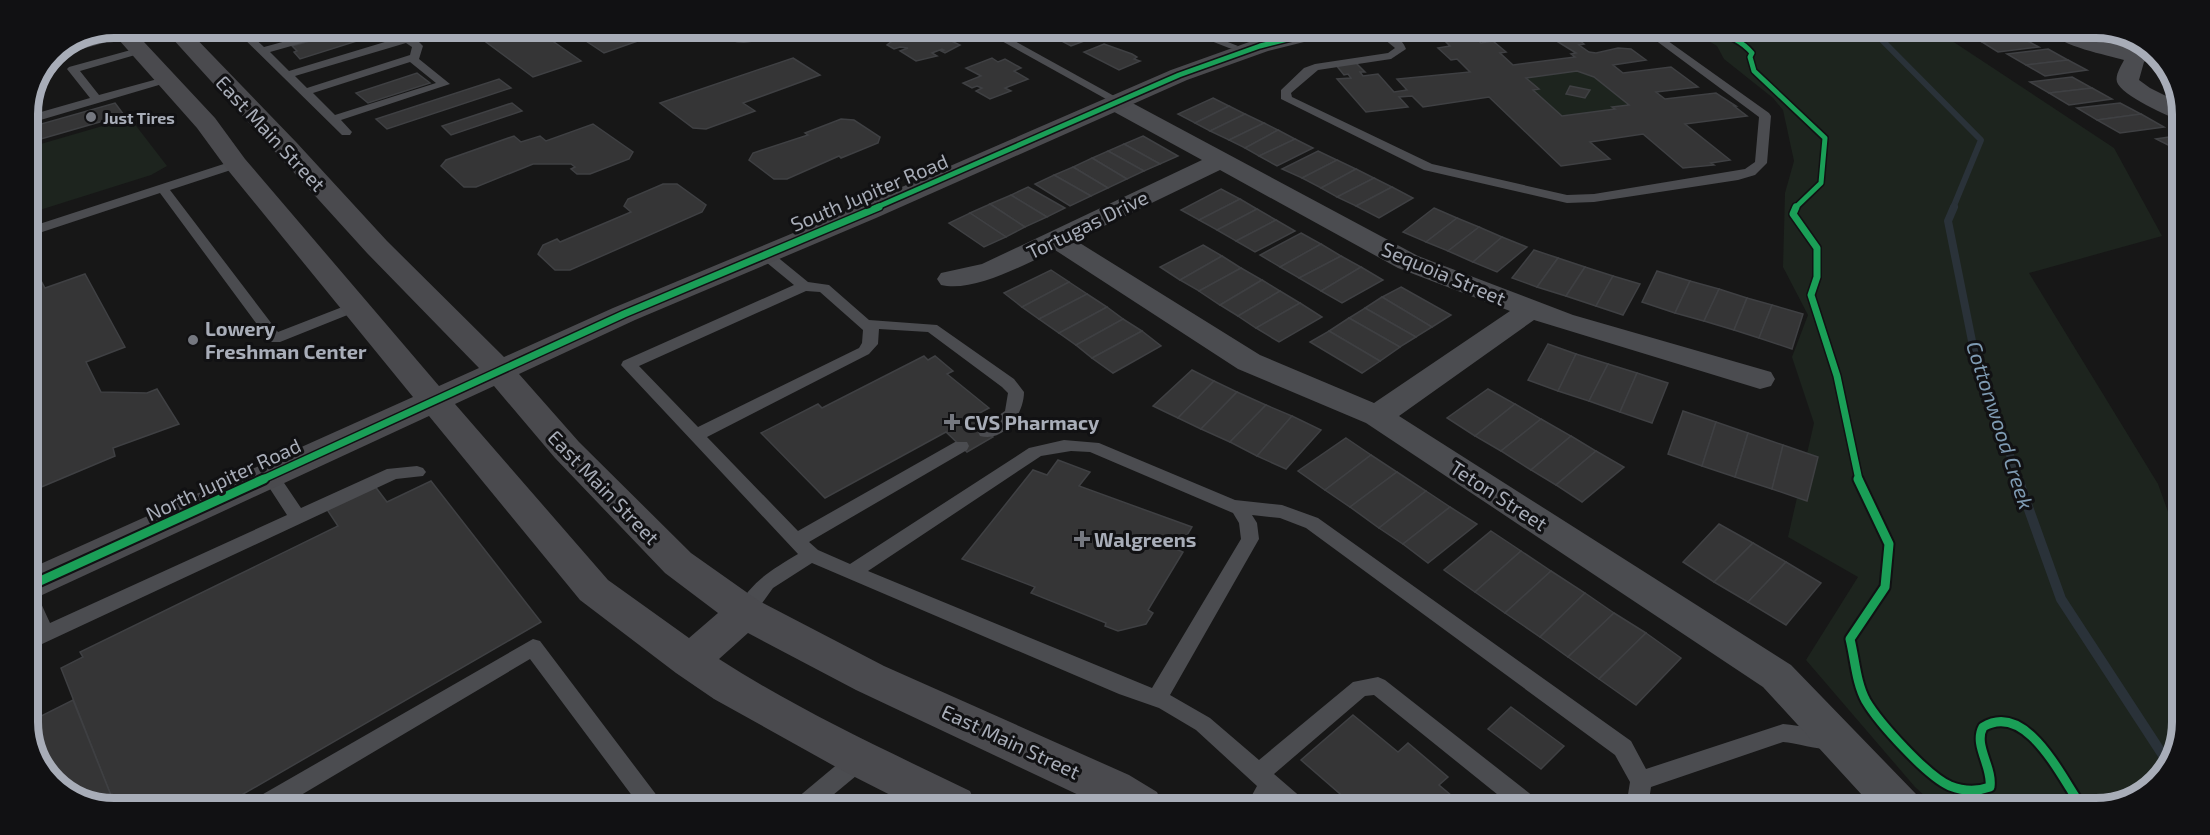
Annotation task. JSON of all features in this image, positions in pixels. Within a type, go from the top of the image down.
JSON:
[{"type":"main road","name":"East Main Street","points":[[128,38],[206,123],[262,155],[377,247],[482,351],[567,450],[678,563],[745,612],[870,678],[1057,762],[1128,798]]},
{"type":"main road","name":"East Main Street","points":[[181,38],[262,155],[355,308],[594,590],[729,687],[860,759],[940,798]]},
{"type":"main road","name":"South Jupiter Road","points":[[432,401],[765,254],[1117,103],[1218,61],[1260,46],[1292,38]]},
{"type":"main road","name":"North Jupiter Road","points":[[38,582],[432,401]]},
{"type":"main road","points":[[690,661],[745,612]]},
{"type":"street","points":[[2074,38],[2141,52]]},
{"type":"street","points":[[2142,52],[2128,74],[2128,82],[2142,93],[2172,108]]},
{"type":"street","name":"Sequoia Street","points":[[1117,103],[1408,262],[1563,321],[1760,379]]},
{"type":"street","name":"Tortugas Drive","points":[[951,279],[991,270],[1219,160]]},
{"type":"street","name":"Teton Street","points":[[1056,239],[1249,362],[1377,416],[1777,676],[1892,798]]},
{"type":"street","points":[[1377,416],[1531,309]]},
{"type":"lane","points":[[71,50],[123,38]]},
{"type":"lane","points":[[97,100],[73,69],[125,38]]},
{"type":"lane","points":[[247,38],[346,132]]},
{"type":"lane","points":[[260,50],[297,38]]},
{"type":"lane","points":[[260,50],[306,38]]},
{"type":"lane","points":[[287,75],[394,38]]},
{"type":"lane","points":[[304,92],[416,57],[418,46],[412,38]]},
{"type":"lane","points":[[719,38],[738,41],[748,38]]},
{"type":"lane","points":[[1001,38],[1117,103]]},
{"type":"lane","points":[[1210,38],[1233,46]]},
{"type":"lane","points":[[1390,38],[1400,45],[1401,49],[1397,54],[1391,57],[1315,67],[1308,70],[1285,92],[1287,99],[1428,167],[1567,199],[1594,198],[1738,176],[1757,168],[1761,163],[1765,116],[1658,38]]},
{"type":"lane","points":[[333,119],[444,84],[412,58]]},
{"type":"lane","points":[[37,117],[165,80]]},
{"type":"lane","points":[[37,230],[262,155]]},
{"type":"lane","points":[[163,189],[275,339],[355,308]]},
{"type":"lane","points":[[765,254],[804,286]]},
{"type":"lane","points":[[696,435],[864,351],[873,336],[871,329],[824,288],[804,286],[629,366],[811,555],[1126,688],[1166,702],[1203,724],[1286,798]]},
{"type":"lane","points":[[867,324],[932,328],[1008,383],[1016,392],[1017,406],[1011,417],[986,432]]},
{"type":"lane","points":[[852,572],[1035,452],[1053,446],[1074,444],[1093,447],[1239,507],[1282,512],[1312,523],[1623,748],[1641,780],[1638,798]]},
{"type":"lane","points":[[796,541],[961,446]]},
{"type":"lane","points":[[38,638],[393,473],[417,472]]},
{"type":"lane","points":[[270,475],[298,517]]},
{"type":"lane","points":[[1157,699],[1250,539],[1248,523],[1239,507]]},
{"type":"lane","points":[[745,612],[766,583],[811,555]]},
{"type":"lane","points":[[38,618],[45,634]]},
{"type":"lane","points":[[276,798],[533,648],[648,798]]},
{"type":"lane","points":[[1259,798],[1264,779],[1360,688],[1378,686],[1519,798]]},
{"type":"lane","points":[[1641,780],[1783,734],[1805,735],[1828,741],[1850,754]]},
{"type":"lane","points":[[813,798],[860,759]]},
{"type":"shaded area","points":[[1704,38],[1948,38],[2114,148],[2162,236],[2029,273],[2158,484],[2172,523],[2171,736],[2157,768],[2143,782],[2135,786],[2090,798],[1927,798],[1915,787],[1806,660],[1858,577],[1788,537],[1814,423],[1792,357],[1808,315],[1783,267],[1785,193],[1794,161],[1783,110],[1773,98],[1724,59],[1717,46]]},
{"type":"shaded area","points":[[1577,71],[1594,77],[1629,105],[1562,116],[1533,90],[1538,89],[1526,78]]},
{"type":"shaded area","points":[[130,118],[167,166],[151,175],[37,211],[37,145]]},
{"type":"building","points":[[320,38],[366,38],[300,59],[292,46]]},
{"type":"building","points":[[480,38],[548,38],[581,61],[533,77]]},
{"type":"building","points":[[586,38],[646,38],[604,53],[583,39]]},
{"type":"building","points":[[874,38],[945,38],[960,45],[945,53],[941,51],[944,50],[942,49],[932,53],[937,56],[916,61],[900,51],[908,48],[894,49],[887,45],[892,41]]},
{"type":"building","points":[[1056,38],[1092,38],[1071,46]]},
{"type":"building","points":[[1475,38],[1481,43],[1493,41],[1506,52],[1500,53],[1513,65],[1575,57],[1571,54],[1576,53],[1552,38],[1577,38],[1584,44],[1579,45],[1589,52],[1596,53],[1618,48],[1631,49],[1646,60],[1613,65],[1623,73],[1671,67],[1698,87],[1656,92],[1665,99],[1716,93],[1736,106],[1734,106],[1747,116],[1685,124],[1730,160],[1711,163],[1714,165],[1683,168],[1643,134],[1590,142],[1610,159],[1561,166],[1489,97],[1423,107],[1412,96],[1399,97],[1408,107],[1366,112],[1337,79],[1351,78],[1348,74],[1344,75],[1336,65],[1356,63],[1365,72],[1360,72],[1363,76],[1378,74],[1394,92],[1407,90],[1397,79],[1470,72],[1457,59],[1451,60],[1438,48],[1450,46],[1445,41]],"holes":[[[1577,71],[1594,77],[1629,105],[1562,116],[1533,90],[1539,89],[1526,78]]]},
{"type":"building","points":[[1974,38],[2022,38],[1982,42]]},
{"type":"building","points":[[2022,38],[2039,47],[1998,52],[1982,42]]},
{"type":"building","points":[[1104,44],[1132,54],[1137,57],[1134,59],[1140,61],[1119,70],[1084,52]]},
{"type":"building","points":[[2048,49],[2068,60],[2026,65],[2007,54]]},
{"type":"building","points":[[793,58],[820,75],[743,103],[755,111],[706,129],[693,128],[660,103]]},
{"type":"building","points":[[992,58],[998,62],[1005,59],[1021,68],[1014,71],[1028,79],[1005,88],[1011,91],[990,99],[976,91],[982,88],[977,86],[972,88],[963,83],[981,76],[966,68]]},
{"type":"building","points":[[2068,60],[2087,70],[2045,76],[2026,65]]},
{"type":"building","points":[[417,73],[430,83],[368,103],[356,93]]},
{"type":"building","points":[[2072,77],[2092,88],[2049,93],[2030,82]]},
{"type":"building","points":[[499,79],[511,88],[387,129],[376,119]]},
{"type":"building","points":[[1570,86],[1590,90],[1585,98],[1566,94]]},
{"type":"building","points":[[2092,88],[2112,99],[2069,105],[2049,93]]},
{"type":"building","points":[[1213,98],[1229,106],[1195,123],[1178,114]]},
{"type":"building","points":[[115,103],[124,115],[37,140],[37,125]]},
{"type":"building","points":[[512,103],[522,111],[451,135],[442,126]]},
{"type":"building","points":[[2120,103],[2141,114],[2097,120],[2077,108]]},
{"type":"building","points":[[1229,106],[1245,114],[1210,131],[1195,123]]},
{"type":"building","points":[[1245,114],[1264,123],[1229,140],[1210,131]]},
{"type":"building","points":[[2141,114],[2164,127],[2120,133],[2097,120]]},
{"type":"building","points":[[841,119],[854,120],[880,137],[878,143],[841,158],[839,156],[787,179],[774,179],[749,160],[753,153],[808,135],[805,133]]},
{"type":"building","points":[[1264,123],[1278,130],[1245,148],[1229,140]]},
{"type":"building","points":[[593,124],[633,152],[629,159],[590,174],[577,174],[571,169],[575,167],[571,164],[533,164],[476,187],[464,187],[441,166],[446,160],[514,136],[521,142],[540,136],[546,141]]},
{"type":"building","points":[[1278,130],[1295,139],[1259,156],[1245,148]]},
{"type":"building","points":[[1143,136],[1178,156],[1160,164],[1124,144]]},
{"type":"building","points":[[2172,137],[2172,147],[2156,139]]},
{"type":"building","points":[[1295,139],[1313,148],[1277,166],[1259,156]]},
{"type":"building","points":[[1124,144],[1160,164],[1144,171],[1108,151]]},
{"type":"building","points":[[1108,151],[1144,171],[1127,179],[1092,158]]},
{"type":"building","points":[[1318,151],[1337,160],[1302,178],[1282,169]]},
{"type":"building","points":[[1092,158],[1127,179],[1108,188],[1073,167]]},
{"type":"building","points":[[1337,160],[1356,169],[1321,188],[1302,178]]},
{"type":"building","points":[[1073,167],[1108,188],[1091,196],[1054,175]]},
{"type":"building","points":[[1356,169],[1374,178],[1337,197],[1321,188]]},
{"type":"building","points":[[1054,175],[1091,196],[1070,206],[1035,184]]},
{"type":"building","points":[[1374,178],[1392,187],[1356,206],[1337,197]]},
{"type":"building","points":[[663,184],[677,184],[706,205],[702,212],[570,270],[555,270],[538,254],[543,245],[557,239],[560,242],[631,212],[624,206],[628,199]]},
{"type":"building","points":[[1028,187],[1065,208],[1047,217],[1011,195]]},
{"type":"building","points":[[1392,187],[1413,198],[1379,218],[1356,206]]},
{"type":"building","points":[[1221,189],[1240,199],[1199,220],[1181,210]]},
{"type":"building","points":[[1011,195],[1047,217],[1025,227],[990,204]]},
{"type":"building","points":[[1240,199],[1257,209],[1217,230],[1199,220]]},
{"type":"building","points":[[990,204],[1025,227],[1006,237],[970,213]]},
{"type":"building","points":[[1434,208],[1457,218],[1426,242],[1403,232]]},
{"type":"building","points":[[1257,209],[1276,220],[1236,241],[1217,230]]},
{"type":"building","points":[[970,213],[1006,237],[984,247],[949,223]]},
{"type":"building","points":[[1457,218],[1479,227],[1448,251],[1426,242]]},
{"type":"building","points":[[1276,220],[1295,231],[1255,252],[1236,241]]},
{"type":"building","points":[[1479,227],[1502,237],[1473,262],[1448,251]]},
{"type":"building","points":[[1301,233],[1321,244],[1280,267],[1260,255]]},
{"type":"building","points":[[1502,237],[1527,247],[1497,272],[1473,262]]},
{"type":"building","points":[[1321,244],[1341,256],[1299,278],[1280,267]]},
{"type":"building","points":[[1203,245],[1222,256],[1180,280],[1160,267]]},
{"type":"building","points":[[1534,250],[1558,258],[1537,287],[1512,278]]},
{"type":"building","points":[[1222,256],[1241,268],[1199,291],[1180,280]]},
{"type":"building","points":[[1341,256],[1361,267],[1321,291],[1299,278]]},
{"type":"building","points":[[1558,258],[1585,267],[1566,296],[1537,287]]},
{"type":"building","points":[[1361,267],[1383,280],[1342,303],[1321,291]]},
{"type":"building","points":[[1585,267],[1613,276],[1596,306],[1566,296]]},
{"type":"building","points":[[1241,268],[1262,280],[1220,305],[1199,291]]},
{"type":"building","points":[[1051,270],[1069,282],[1022,307],[1004,293]]},
{"type":"building","points":[[1657,271],[1690,281],[1675,313],[1642,302]]},
{"type":"building","points":[[37,274],[45,288],[85,274],[125,347],[86,362],[101,392],[147,393],[157,389],[179,424],[113,448],[115,456],[38,489]]},
{"type":"building","points":[[1613,276],[1640,284],[1623,315],[1596,306]]},
{"type":"building","points":[[1262,280],[1280,291],[1238,316],[1220,305]]},
{"type":"building","points":[[1690,281],[1719,289],[1704,321],[1675,313]]},
{"type":"building","points":[[1069,282],[1087,294],[1039,319],[1022,307]]},
{"type":"building","points":[[1401,287],[1451,315],[1432,327],[1382,297]]},
{"type":"building","points":[[1719,289],[1747,298],[1734,330],[1704,321]]},
{"type":"building","points":[[1280,291],[1300,303],[1256,328],[1238,316]]},
{"type":"building","points":[[1087,294],[1107,307],[1059,333],[1039,319]]},
{"type":"building","points":[[1382,297],[1432,327],[1416,337],[1365,308]]},
{"type":"building","points":[[1747,298],[1772,305],[1759,338],[1734,330]]},
{"type":"building","points":[[1300,303],[1322,317],[1279,342],[1256,328]]},
{"type":"building","points":[[1772,305],[1803,314],[1792,349],[1759,338]]},
{"type":"building","points":[[1107,307],[1123,319],[1076,345],[1059,333]]},
{"type":"building","points":[[1365,308],[1416,337],[1400,347],[1349,318]]},
{"type":"building","points":[[1349,318],[1400,347],[1380,361],[1329,331]]},
{"type":"building","points":[[1123,319],[1142,331],[1092,358],[1076,345]]},
{"type":"building","points":[[1142,331],[1161,346],[1113,373],[1092,358]]},
{"type":"building","points":[[1329,331],[1380,361],[1362,373],[1310,342]]},
{"type":"building","points":[[1548,344],[1576,354],[1558,391],[1528,380]]},
{"type":"building","points":[[1576,354],[1608,364],[1589,401],[1558,391]]},
{"type":"building","name":"CVS Pharmacy","points":[[924,356],[928,360],[935,356],[953,371],[947,374],[989,408],[970,418],[993,437],[967,452],[946,432],[825,498],[761,433],[818,404],[822,408]]},
{"type":"building","points":[[1608,364],[1637,373],[1620,412],[1589,401]]},
{"type":"building","points":[[1192,370],[1214,381],[1178,418],[1153,406]]},
{"type":"building","points":[[1637,373],[1668,383],[1652,423],[1620,412]]},
{"type":"building","points":[[1214,381],[1237,392],[1201,429],[1178,418]]},
{"type":"building","points":[[1488,389],[1515,404],[1475,436],[1447,418]]},
{"type":"building","points":[[1237,392],[1266,405],[1230,442],[1201,429]]},
{"type":"building","points":[[1515,404],[1541,419],[1501,451],[1475,436]]},
{"type":"building","points":[[1266,405],[1292,416],[1257,456],[1230,442]]},
{"type":"building","points":[[1683,411],[1716,422],[1702,466],[1668,454]]},
{"type":"building","points":[[1292,416],[1321,430],[1286,469],[1257,456]]},
{"type":"building","points":[[1541,419],[1571,436],[1531,470],[1501,451]]},
{"type":"building","points":[[1716,422],[1748,433],[1735,477],[1702,466]]},
{"type":"building","points":[[1748,433],[1783,445],[1772,489],[1735,477]]},
{"type":"building","points":[[1571,436],[1596,451],[1556,485],[1531,470]]},
{"type":"building","points":[[1346,438],[1371,455],[1325,490],[1298,471]]},
{"type":"building","points":[[1783,445],[1818,457],[1807,501],[1772,489]]},
{"type":"building","points":[[1596,451],[1624,467],[1582,502],[1556,485]]},
{"type":"building","points":[[1371,455],[1397,472],[1350,507],[1325,490]]},
{"type":"building","name":"Walgreens","points":[[1058,460],[1090,472],[1079,486],[1192,527],[1178,550],[1183,552],[1148,610],[1153,613],[1146,624],[1118,631],[1105,626],[1106,623],[1031,593],[1035,587],[962,559],[1033,470],[1047,475]]},
{"type":"building","points":[[1397,472],[1426,491],[1379,528],[1350,507]]},
{"type":"building","points":[[431,481],[541,622],[236,798],[112,798],[61,668],[83,657],[80,652],[338,526],[326,508],[374,485],[387,502]]},
{"type":"building","points":[[1426,491],[1450,507],[1403,544],[1379,528]]},
{"type":"building","points":[[1450,507],[1477,524],[1428,563],[1403,544]]},
{"type":"building","points":[[1719,524],[1753,543],[1714,582],[1683,562]]},
{"type":"building","points":[[1491,531],[1521,551],[1475,592],[1444,570]]},
{"type":"building","points":[[1753,543],[1786,562],[1748,602],[1714,582]]},
{"type":"building","points":[[1521,551],[1551,571],[1505,613],[1475,592]]},
{"type":"building","points":[[1786,562],[1821,583],[1786,625],[1748,602]]},
{"type":"building","points":[[1551,571],[1585,593],[1540,637],[1505,613]]},
{"type":"building","points":[[1585,593],[1614,613],[1568,657],[1540,637]]},
{"type":"building","points":[[1614,613],[1646,633],[1599,679],[1568,657]]},
{"type":"building","points":[[1646,633],[1681,658],[1636,705],[1599,679]]},
{"type":"building","points":[[73,700],[112,798],[80,790],[71,785],[53,768],[43,751],[38,718]]},
{"type":"building","points":[[1511,707],[1564,746],[1541,769],[1488,729]]},
{"type":"building","points":[[1353,715],[1398,752],[1408,743],[1448,777],[1439,785],[1454,798],[1345,798],[1301,760]]},
{"type":"waterway","name":"Cottonwood Creek","points":[[1880,38],[1981,140],[1953,208]]},
{"type":"waterway","name":"Cottonwood Creek","points":[[1954,207],[1948,221],[1976,361],[2019,480]]},
{"type":"waterway","name":"Cottonwood Creek","points":[[2018,479],[2061,599],[2163,756]]},
{"type":"cycle path","points":[[38,582],[624,314],[867,212],[1179,75],[1260,46],[1292,38]]},
{"type":"cycle path","points":[[1732,38],[1752,53],[1750,57],[1754,71],[1825,138],[1821,183],[1797,205],[1793,214],[1817,248],[1817,277],[1811,295],[1837,376],[1859,482],[1889,544],[1885,587],[1850,639],[1863,695],[1891,733],[1915,758],[1946,784],[1962,790],[1974,791],[1990,787],[1990,772],[1979,735],[1985,725],[1999,723],[2025,730],[2033,736],[2047,752],[2076,798]]},
{"type":"place","name":"Just Tires","points":[[91,117]]},
{"type":"place","name":"Lowery Freshman Center","points":[[193,340]]},
{"type":"place","name":"CVS Pharmacy","points":[[952,422]]},
{"type":"place","name":"Walgreens","points":[[1082,539]]}]
